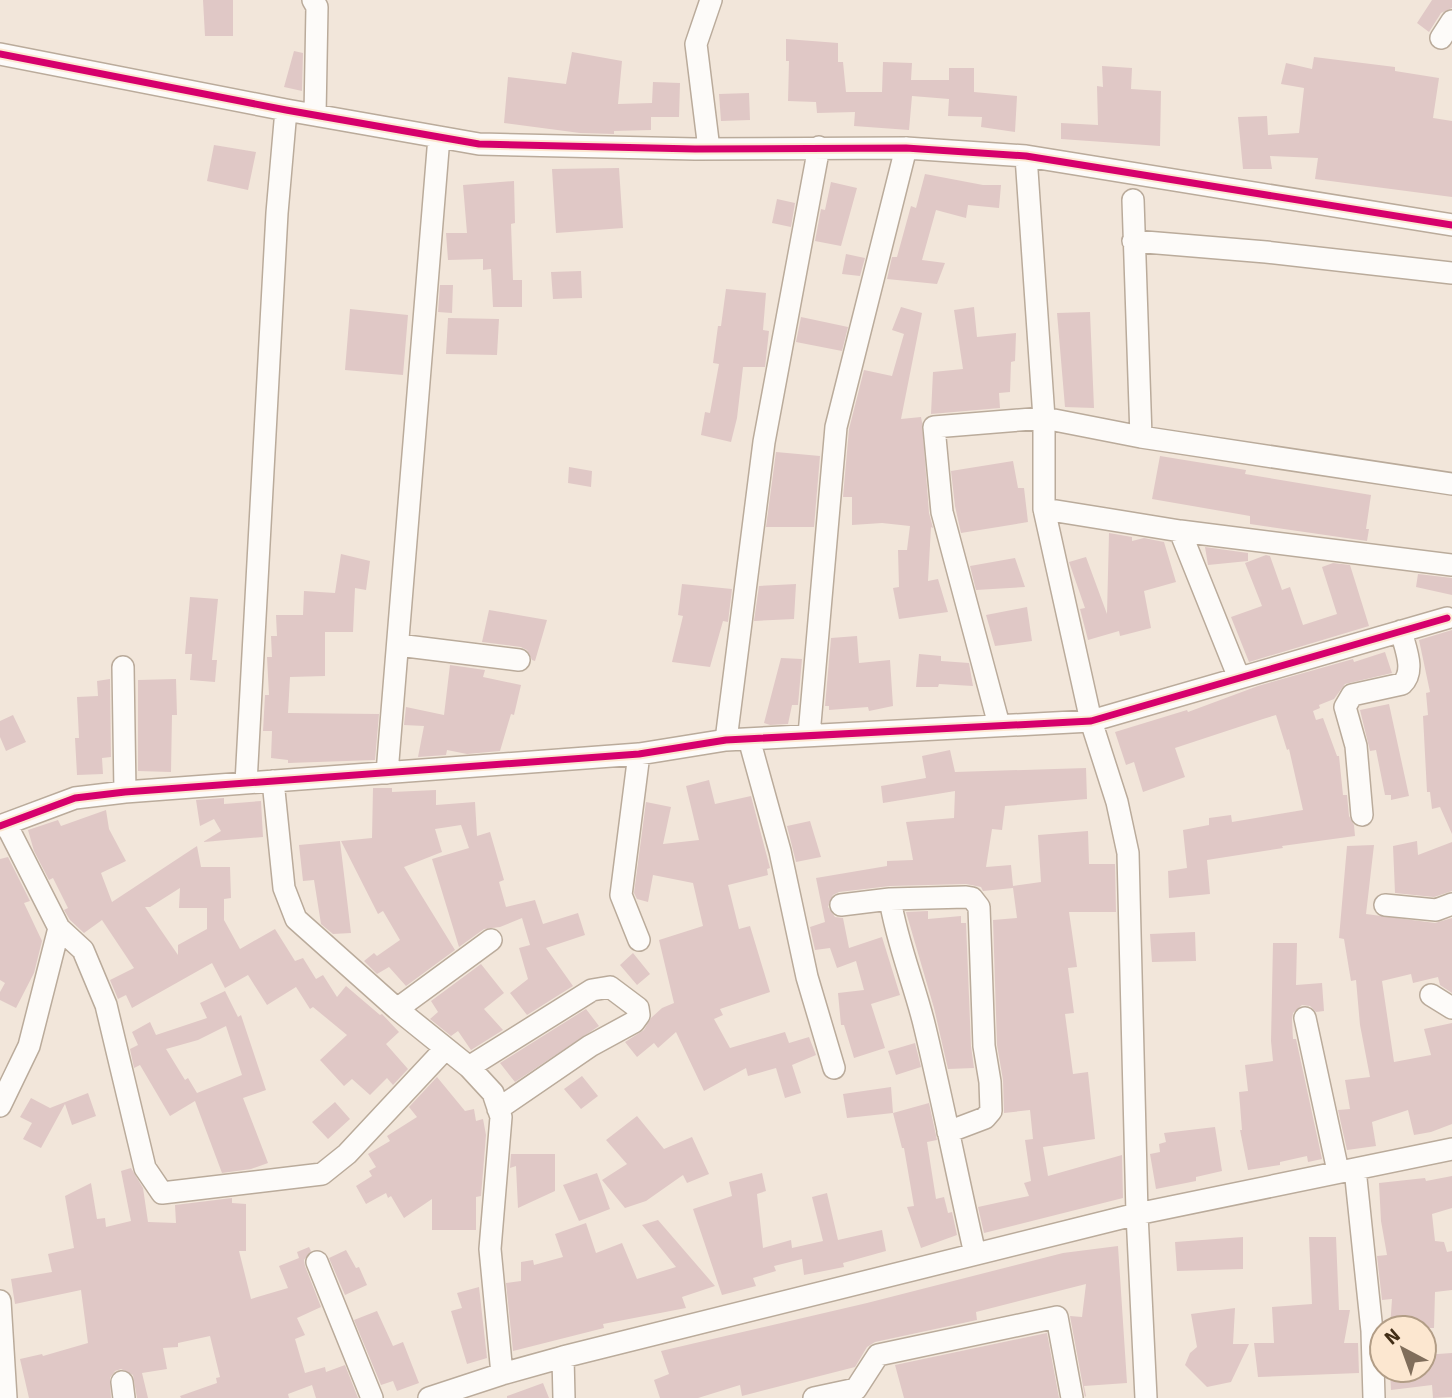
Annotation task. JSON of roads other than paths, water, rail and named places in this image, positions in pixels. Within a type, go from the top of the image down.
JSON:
[{"type":"street","points":[[313,0],[317,7],[315,116]]},
{"type":"street","points":[[709,149],[696,44],[711,0]]},
{"type":"street","points":[[0,54],[315,116],[479,144],[709,149],[906,148],[1026,156],[1452,225]]},
{"type":"street","points":[[246,783],[276,227],[286,110]]},
{"type":"street","points":[[387,773],[439,137]]},
{"type":"street","points":[[726,740],[764,442],[819,147]]},
{"type":"street","points":[[808,735],[836,427],[906,148]]},
{"type":"street","points":[[1026,156],[1044,418],[1044,509],[1091,721],[1117,802],[1128,853],[1137,1213],[1146,1398]]},
{"type":"street","points":[[1133,200],[1142,437]]},
{"type":"street","points":[[1133,241],[1266,252],[1452,273]]},
{"type":"street","points":[[999,725],[942,512],[934,427],[1044,418],[1142,437],[1452,484]]},
{"type":"street","points":[[1044,509],[1180,531],[1452,565]]},
{"type":"street","points":[[1180,531],[1240,678]]},
{"type":"street","points":[[445,1049],[347,1154],[322,1174],[162,1193],[145,1168],[106,1005],[83,950],[59,928],[3,825],[75,798],[125,792],[639,754],[749,738],[1091,721],[1447,618]]},
{"type":"street","points":[[1362,815],[1356,746],[1345,707],[1352,695],[1402,684],[1408,679],[1410,671],[1401,631]]},
{"type":"street","points":[[398,645],[519,660]]},
{"type":"street","points":[[123,667],[125,792]]},
{"type":"street","points":[[749,738],[780,850],[807,976],[834,1068]]},
{"type":"street","points":[[639,754],[621,895],[639,940]]},
{"type":"street","points":[[273,781],[284,888],[296,919],[397,1009],[469,1067],[493,1093],[501,1117],[490,1249],[502,1374]]},
{"type":"street","points":[[841,905],[890,899],[966,897],[972,898],[979,907],[984,1046],[990,1082],[991,1111],[985,1118],[948,1132]]},
{"type":"street","points":[[890,899],[895,933],[925,1025],[975,1254]]},
{"type":"street","points":[[1385,905],[1436,910],[1452,904]]},
{"type":"street","points":[[0,1106],[29,1046],[59,928]]},
{"type":"street","points":[[397,1009],[491,940]]},
{"type":"street","points":[[469,1067],[592,990],[610,987],[638,1008],[639,1015],[634,1022],[590,1046],[498,1109]]},
{"type":"street","points":[[1431,995],[1452,1009]]},
{"type":"street","points":[[1305,1018],[1346,1170],[1372,1331],[1374,1398]]},
{"type":"street","points":[[429,1398],[563,1357],[1137,1213],[1452,1149]]},
{"type":"street","points":[[317,1262],[372,1398]]},
{"type":"street","points":[[0,1301],[6,1398]]},
{"type":"street","points":[[814,1398],[856,1389],[878,1355],[1057,1317],[1072,1398]]},
{"type":"street","points":[[563,1357],[564,1398]]}]
